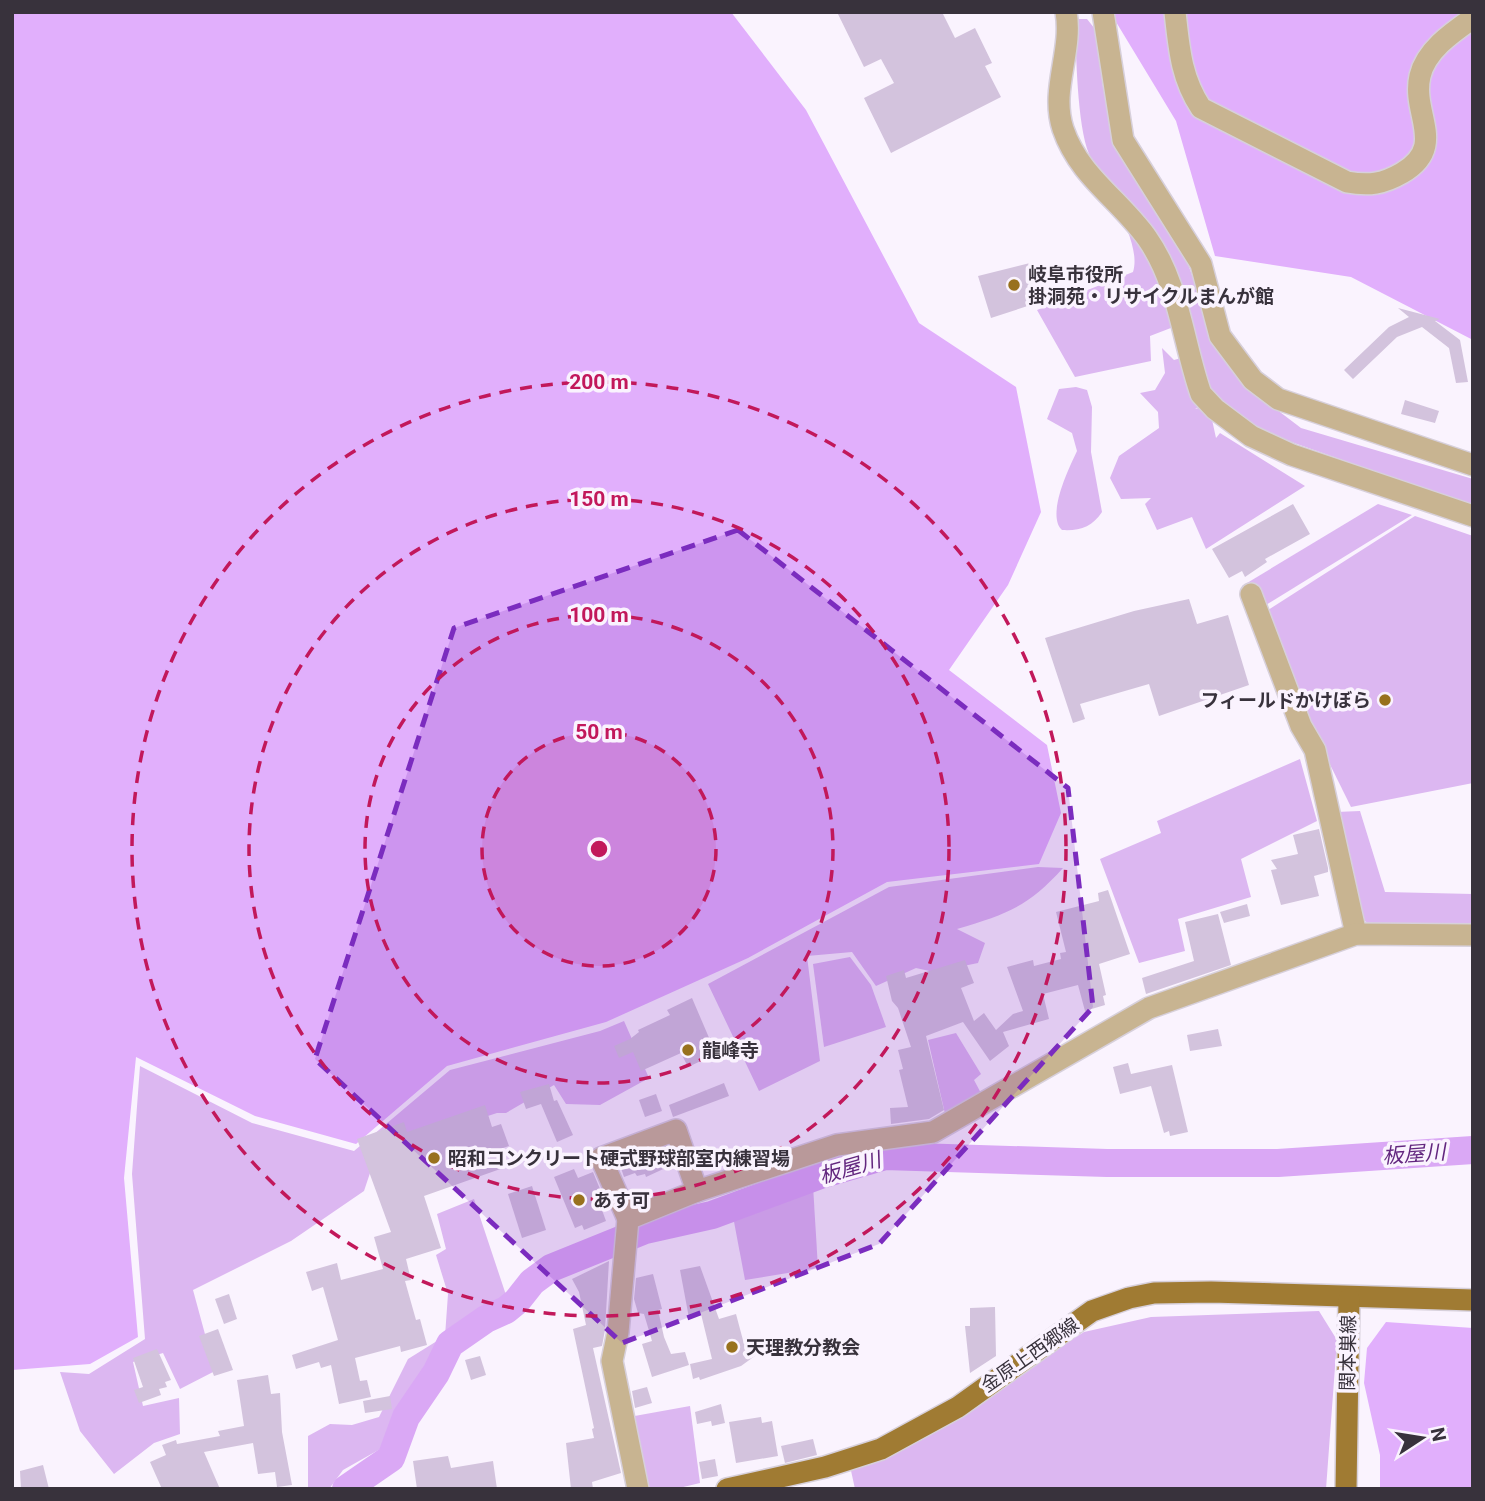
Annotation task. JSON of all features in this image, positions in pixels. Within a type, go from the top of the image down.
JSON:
[{"type":"main road","name":"金原上西郷線","points":[[727,1489],[825,1467],[881,1448],[958,1407],[1092,1311],[1129,1298],[1154,1293],[1211,1292],[1349,1299]]},
{"type":"main road","name":"関本巣線","points":[[1346,1489],[1349,1299],[1473,1300]]},
{"type":"street","points":[[1066,12],[1069,28],[1058,96],[1062,127],[1076,158],[1098,186],[1147,238],[1164,266],[1201,394],[1215,409],[1251,436],[1292,455],[1473,516]]},
{"type":"street","points":[[1103,12],[1123,140],[1201,264],[1220,336],[1237,362],[1253,380],[1278,399],[1473,465]]},
{"type":"street","points":[[1175,12],[1181,66],[1189,91],[1201,108],[1347,181],[1364,185],[1384,183],[1406,171],[1421,157],[1426,140],[1420,76],[1429,58],[1448,36],[1473,18]]},
{"type":"street","points":[[1251,594],[1301,726],[1315,750],[1356,934]]},
{"type":"street","points":[[628,1224],[697,1191],[837,1145],[933,1132],[1149,1008],[1356,934],[1473,935]]},
{"type":"street","points":[[638,1489],[612,1361],[618,1332],[628,1224],[601,1158],[676,1130],[697,1191]]},
{"type":"highlighted area","points":[[738,530],[1068,788],[1093,1007],[879,1244],[622,1343],[315,1059],[454,628]]},
{"type":"shaded area","points":[[12,12],[731,12],[806,110],[919,323],[1016,387],[1041,512],[1008,585],[949,670],[1047,745],[1061,813],[1039,864],[887,882],[748,958],[606,1022],[447,1066],[356,1144],[255,1116],[136,1057],[124,1178],[138,1337],[90,1364],[12,1370]]},
{"type":"shaded area","points":[[1110,12],[1473,12],[1473,340],[1351,277],[1215,256],[1176,121]]},
{"type":"shaded area","points":[[1075,19],[1087,19],[1095,29],[1103,87],[1117,136],[1183,250],[1217,345],[1264,400],[1301,428],[1473,479],[1473,506],[1237,423],[1188,383],[1190,397],[1198,407],[1195,409],[1202,407],[1211,415],[1216,438],[1220,433],[1305,486],[1206,549],[1192,517],[1157,530],[1145,504],[1151,498],[1121,499],[1110,478],[1119,456],[1159,428],[1158,412],[1140,393],[1155,390],[1165,373],[1162,348],[1174,360],[1188,356],[1176,326],[1150,336],[1151,361],[1075,377],[1037,310],[1133,272],[1132,244],[1127,228],[1085,141],[1078,88]]},
{"type":"shaded area","points":[[1076,387],[1087,390],[1092,407],[1091,452],[1102,512],[1085,527],[1062,530],[1056,514],[1060,491],[1077,451],[1072,433],[1047,419],[1059,389]]},
{"type":"shaded area","points":[[1378,504],[1412,515],[1256,611],[1242,586]]},
{"type":"shaded area","name":"フィールドかけぼら","points":[[1415,516],[1473,536],[1473,783],[1351,807],[1257,617]]},
{"type":"shaded area","points":[[1300,759],[1317,821],[1241,859],[1251,897],[1178,919],[1185,951],[1139,963],[1100,859],[1161,833],[1157,821]]},
{"type":"shaded area","points":[[1360,811],[1385,892],[1473,894],[1473,923],[1370,925],[1360,917],[1336,812]]},
{"type":"shaded area","points":[[1038,867],[1063,868],[1039,892],[1016,908],[957,929],[985,943],[978,963],[934,972],[916,968],[876,986],[852,952],[807,956],[820,1061],[759,1091],[708,984],[889,887]]},
{"type":"shaded area","points":[[850,957],[871,985],[886,1027],[824,1047],[813,964]]},
{"type":"shaded area","points":[[624,1021],[649,1078],[600,1105],[566,1104],[554,1085],[506,1113],[497,1113],[377,1152],[364,1191],[291,1241],[193,1290],[215,1371],[180,1389],[163,1353],[133,1362],[143,1406],[179,1398],[180,1434],[154,1443],[114,1474],[80,1431],[60,1372],[89,1374],[145,1339],[132,1174],[140,1066],[252,1123],[354,1151],[450,1070],[600,1031]]},
{"type":"shaded area","points":[[956,1033],[981,1074],[974,1080],[983,1097],[946,1118],[928,1040]]},
{"type":"shaded area","points":[[813,1186],[818,1268],[745,1280],[732,1211]]},
{"type":"shaded area","points":[[474,1199],[506,1295],[438,1350],[382,1448],[343,1470],[329,1489],[308,1489],[308,1436],[330,1424],[352,1425],[379,1417],[408,1359],[445,1336],[448,1294],[436,1255],[446,1249],[437,1214]]},
{"type":"shaded area","points":[[1319,1311],[1337,1340],[1326,1489],[855,1489],[850,1466],[995,1389],[1084,1332],[1151,1317]]},
{"type":"shaded area","points":[[1386,1322],[1473,1328],[1473,1489],[1380,1489],[1380,1455],[1364,1383],[1367,1348]]},
{"type":"shaded area","points":[[690,1406],[700,1483],[675,1489],[640,1489],[629,1417]]},
{"type":"building","points":[[837,12],[942,12],[955,38],[975,28],[992,63],[985,66],[1001,97],[891,153],[864,98],[894,83],[881,59],[864,67]]},
{"type":"building","name":"岐阜市役所 掛洞苑・リサイクルまんが館","points":[[1034,262],[1039,279],[1044,277],[1048,291],[1043,292],[1046,300],[991,318],[978,276]]},
{"type":"building","points":[[1398,308],[1440,319],[1435,321],[1460,340],[1468,382],[1456,383],[1449,348],[1422,327],[1397,337],[1353,379],[1344,370],[1389,327],[1409,317]]},
{"type":"building","points":[[1405,400],[1439,411],[1435,423],[1401,414]]},
{"type":"building","points":[[1293,504],[1310,534],[1265,559],[1267,562],[1245,577],[1242,571],[1229,578],[1212,549]]},
{"type":"building","points":[[1189,599],[1197,624],[1228,615],[1249,685],[1159,716],[1149,684],[1080,704],[1085,719],[1073,723],[1045,638],[1134,611]]},
{"type":"building","points":[[1319,829],[1328,872],[1314,876],[1319,896],[1281,905],[1271,870],[1277,869],[1271,860],[1298,854],[1293,835]]},
{"type":"building","points":[[1108,890],[1130,954],[1099,964],[1106,995],[1103,996],[1105,1005],[1085,1011],[1078,985],[1043,994],[1049,1019],[1003,1032],[1009,1046],[990,1061],[963,1022],[926,1036],[944,1110],[929,1119],[891,1124],[890,1108],[908,1107],[899,1070],[903,1069],[898,1050],[911,1047],[898,1008],[892,1001],[886,976],[904,970],[906,978],[965,960],[974,983],[961,988],[974,1021],[984,1013],[996,1030],[1013,1014],[1023,1011],[1007,967],[1033,960],[1034,966],[1061,959],[1060,953],[1066,952],[1056,912],[1099,901],[1098,893]]},
{"type":"building","points":[[1247,904],[1250,916],[1224,923],[1220,912]]},
{"type":"building","points":[[1218,914],[1231,965],[1146,994],[1142,978],[1194,961],[1185,922]]},
{"type":"building","points":[[692,998],[716,1054],[688,1067],[681,1053],[641,1071],[633,1052],[619,1058],[614,1046],[630,1039],[638,1030],[670,1015],[667,1010]]},
{"type":"building","points":[[1218,1029],[1222,1046],[1190,1051],[1187,1035]]},
{"type":"building","points":[[1128,1063],[1131,1074],[1172,1065],[1188,1132],[1170,1136],[1169,1131],[1164,1133],[1151,1086],[1120,1094],[1113,1067]]},
{"type":"building","points":[[724,1083],[729,1096],[673,1117],[669,1105]]},
{"type":"building","points":[[549,1084],[554,1101],[557,1100],[573,1135],[557,1142],[541,1104],[526,1109],[520,1092]]},
{"type":"building","points":[[656,1094],[662,1111],[645,1117],[639,1100]]},
{"type":"building","points":[[485,1105],[492,1127],[501,1124],[509,1146],[500,1149],[506,1167],[424,1196],[441,1248],[406,1259],[411,1280],[405,1281],[416,1320],[420,1319],[427,1345],[401,1352],[400,1346],[355,1358],[360,1381],[367,1380],[371,1397],[339,1404],[331,1365],[321,1368],[319,1362],[296,1369],[292,1355],[338,1340],[323,1287],[312,1291],[306,1272],[337,1263],[341,1280],[383,1269],[374,1237],[391,1232],[357,1139],[404,1122],[407,1132]]},
{"type":"building","points":[[668,1147],[672,1165],[646,1177],[645,1174],[637,1176],[635,1173],[624,1177],[620,1165]]},
{"type":"building","name":"あす可","points":[[574,1169],[578,1178],[593,1172],[600,1189],[595,1191],[606,1221],[584,1230],[582,1225],[575,1228],[554,1177]]},
{"type":"building","points":[[532,1186],[546,1230],[522,1238],[508,1194]]},
{"type":"building","points":[[609,1261],[605,1330],[602,1346],[593,1348],[621,1473],[592,1482],[593,1489],[571,1489],[566,1443],[594,1438],[573,1329],[586,1325],[579,1292],[572,1279]]},
{"type":"building","points":[[700,1266],[719,1319],[736,1314],[744,1344],[753,1340],[759,1353],[741,1366],[700,1380],[699,1377],[693,1379],[690,1364],[712,1359],[701,1314],[689,1318],[680,1270]]},
{"type":"building","points":[[653,1274],[662,1309],[658,1310],[664,1337],[671,1354],[685,1352],[689,1365],[652,1377],[642,1344],[652,1341],[644,1314],[638,1313],[634,1299],[636,1278]]},
{"type":"building","points":[[229,1294],[237,1319],[224,1324],[215,1299]]},
{"type":"building","points":[[995,1307],[996,1356],[970,1373],[965,1326],[970,1326],[970,1308]]},
{"type":"building","points":[[218,1329],[233,1370],[214,1376],[199,1336]]},
{"type":"building","points":[[157,1349],[171,1380],[165,1382],[167,1387],[159,1389],[161,1395],[139,1403],[134,1390],[143,1387],[133,1358]]},
{"type":"building","points":[[480,1356],[486,1375],[471,1380],[465,1360]]},
{"type":"building","points":[[268,1375],[271,1394],[280,1393],[282,1432],[292,1485],[277,1487],[275,1472],[258,1474],[253,1443],[204,1452],[220,1489],[162,1489],[150,1462],[166,1455],[162,1445],[176,1440],[177,1444],[220,1436],[218,1431],[244,1426],[237,1380]]},
{"type":"building","points":[[647,1387],[652,1403],[635,1408],[632,1391]]},
{"type":"building","points":[[390,1396],[392,1409],[365,1413],[363,1401]]},
{"type":"building","points":[[721,1404],[725,1423],[712,1426],[711,1421],[697,1424],[695,1412]]},
{"type":"building","points":[[761,1417],[762,1423],[772,1421],[778,1456],[736,1463],[729,1422]]},
{"type":"building","points":[[813,1439],[817,1455],[785,1463],[781,1446]]},
{"type":"building","points":[[448,1456],[451,1468],[493,1461],[497,1489],[417,1489],[413,1461]]},
{"type":"building","points":[[715,1459],[718,1476],[702,1479],[699,1462]]},
{"type":"building","points":[[43,1465],[49,1489],[21,1489],[20,1471]]},
{"type":"waterway","name":"板屋川","points":[[346,1489],[391,1458],[406,1417],[436,1373],[450,1344],[486,1319],[506,1310],[532,1282],[551,1268],[645,1230],[712,1215],[820,1175],[885,1156],[1107,1163],[1278,1163],[1473,1150]]},
{"type":"place","name":"岐阜市役所 掛洞苑・リサイクルまんが館","points":[[1014,285]]},
{"type":"place","name":"フィールドかけぼら","points":[[1385,700]]},
{"type":"place","name":"龍峰寺","points":[[688,1050]]},
{"type":"place","name":"昭和コンクリート硬式野球部室内練習場","points":[[434,1158]]},
{"type":"place","name":"あす可","points":[[579,1200]]},
{"type":"place","name":"天理教分教会","points":[[732,1347]]}]
